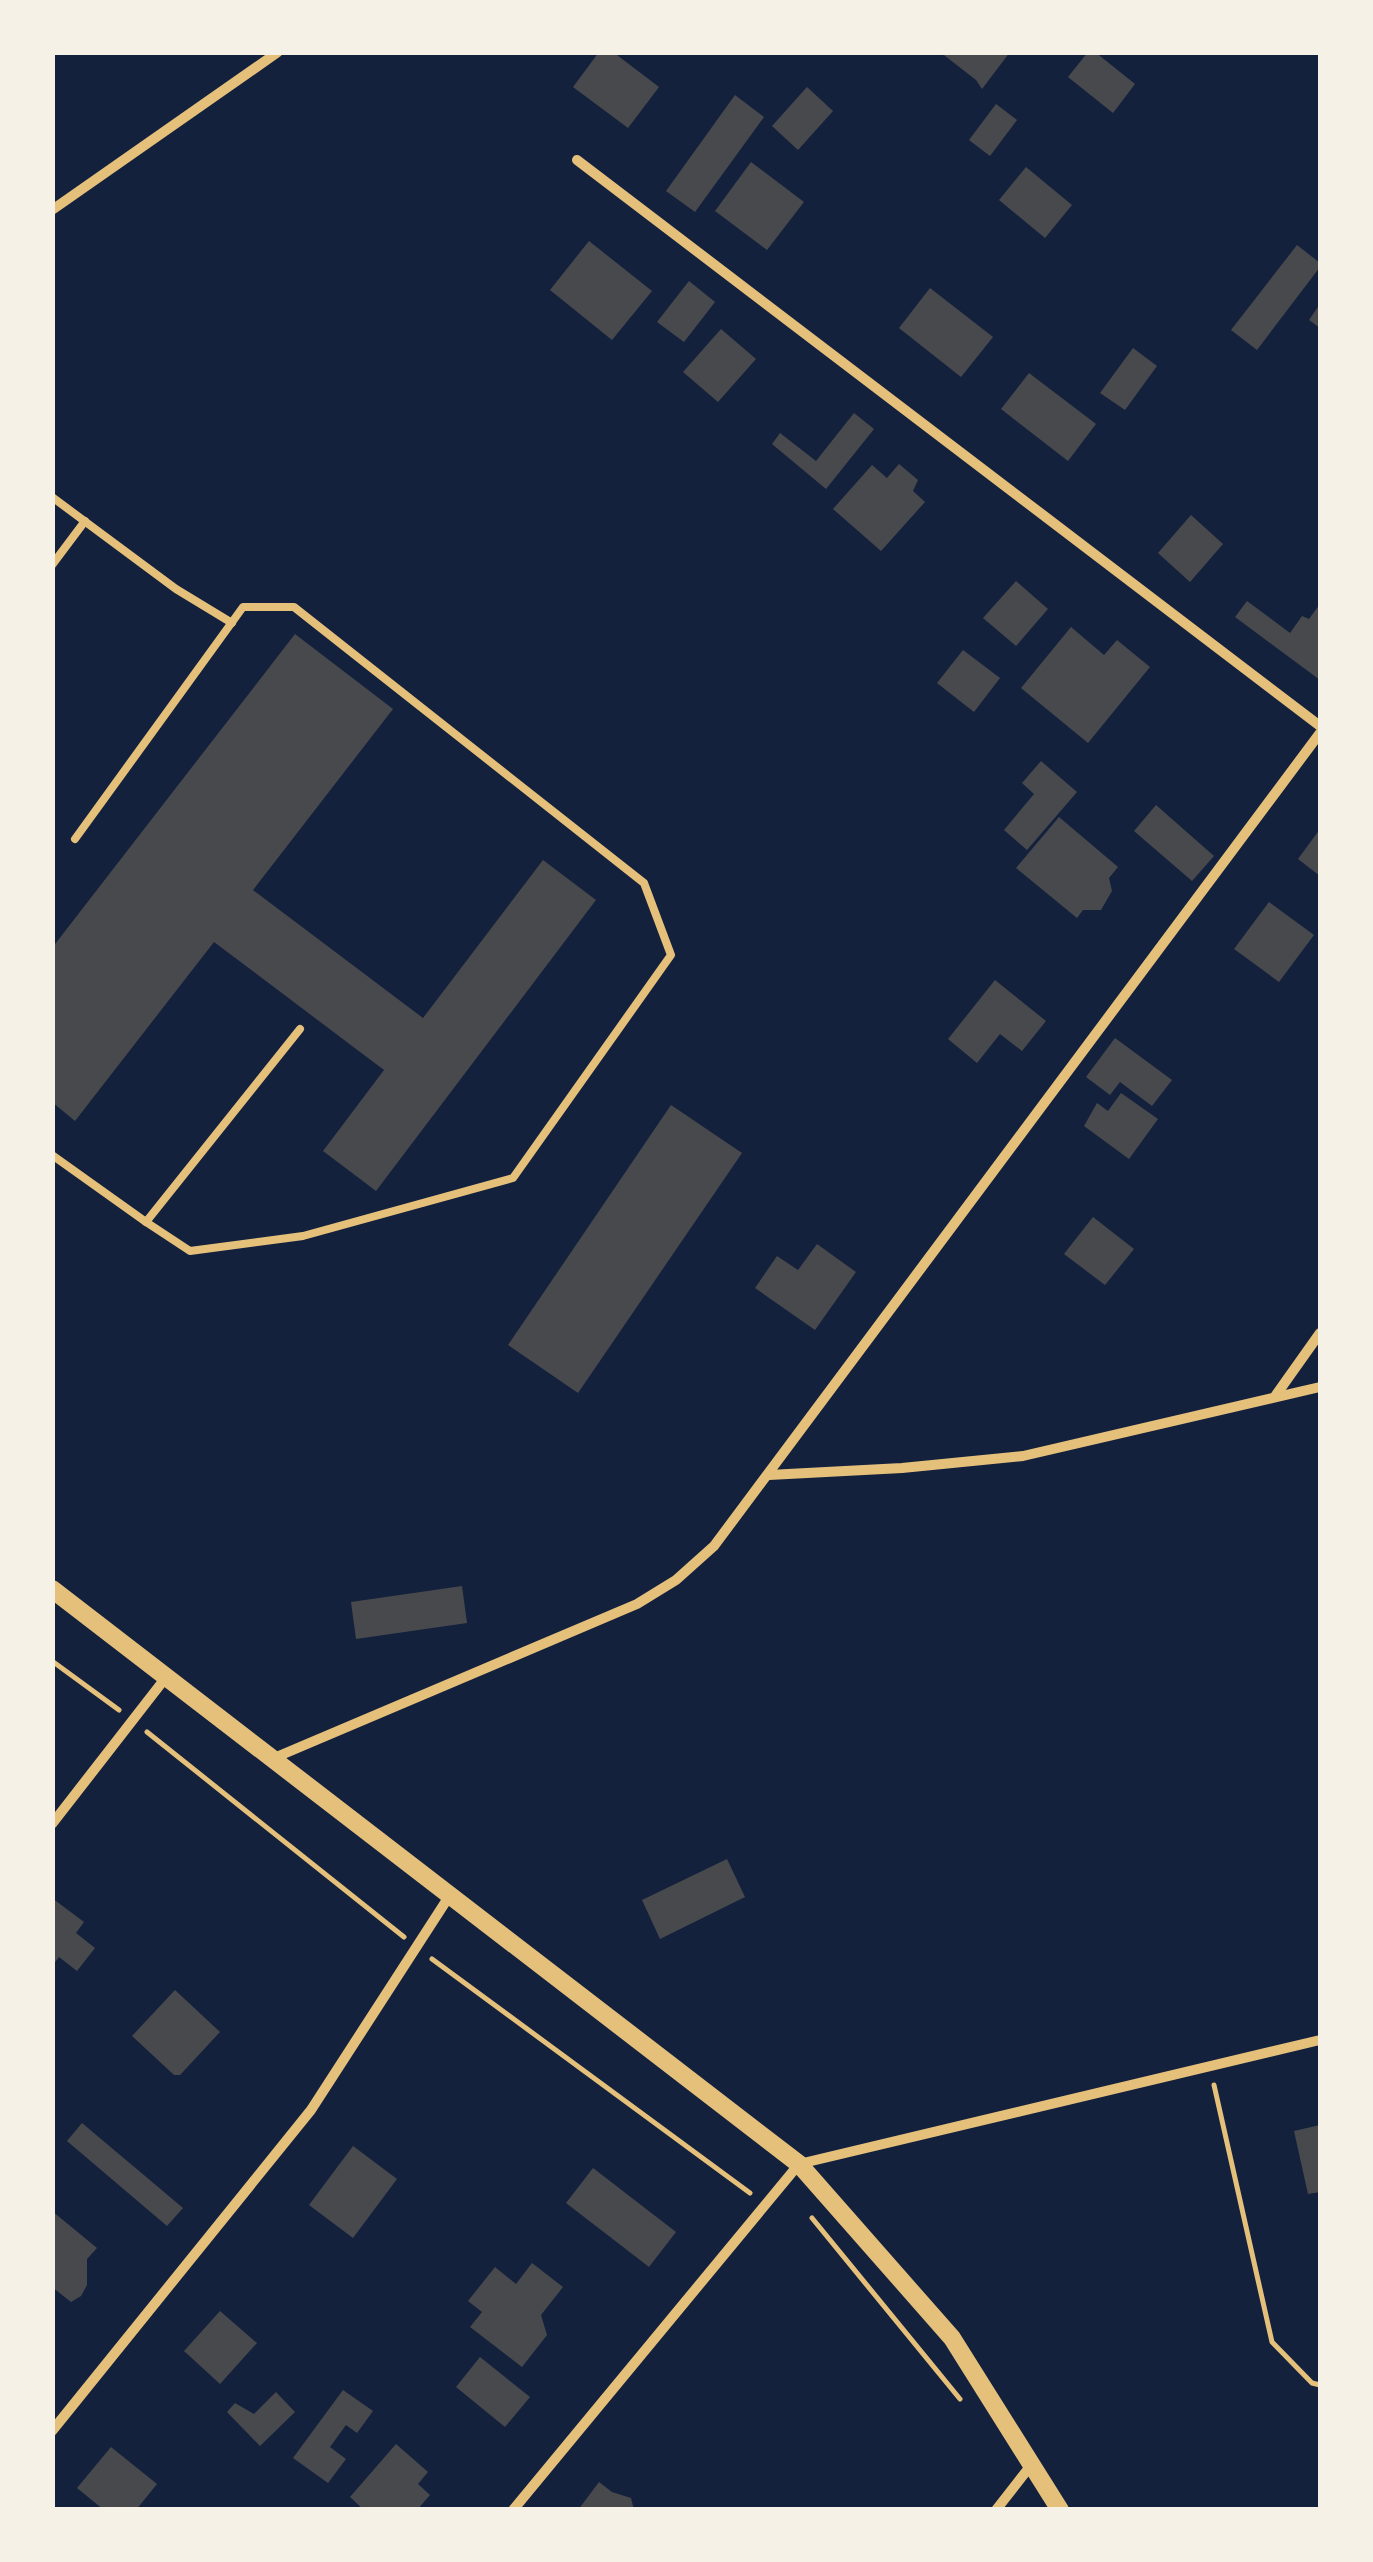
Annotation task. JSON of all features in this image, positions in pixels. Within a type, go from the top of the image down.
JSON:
[{"type":"street","points":[[52,210],[278,52]]},
{"type":"street","points":[[274,1758],[637,1604],[676,1580],[714,1546],[1320,730],[577,160]]},
{"type":"street","points":[[1276,1396],[1320,1333]]},
{"type":"street","points":[[769,1475],[1023,1456],[1320,1386]]},
{"type":"street","points":[[52,1588],[799,2164],[952,2338],[1060,2510]]},
{"type":"street","points":[[52,1824],[167,1676]]},
{"type":"street","points":[[52,2432],[311,2110],[450,1894]]},
{"type":"street","points":[[512,2510],[799,2164],[1320,2040]]},
{"type":"street","points":[[996,2510],[1033,2463]]},
{"type":"lane","points":[[52,497],[176,588],[232,623]]},
{"type":"lane","points":[[52,565],[85,521]]},
{"type":"lane","points":[[52,1154],[190,1251],[304,1236],[513,1178],[671,956],[644,883],[294,606],[243,607],[75,839]]},
{"type":"lane","points":[[146,1222],[300,1029]]},
{"type":"path","points":[[52,1661],[133,1720],[416,1948],[766,2204],[802,2206],[962,2401]]},
{"type":"path","points":[[1210,2067],[1272,2342],[1312,2383],[1320,2385]]},
{"type":"building","points":[[599,52],[613,52],[659,87],[628,128],[573,87]]},
{"type":"building","points":[[940,52],[1010,52],[982,89]]},
{"type":"building","points":[[1088,52],[1095,52],[1135,84],[1113,113],[1068,77]]},
{"type":"building","points":[[807,87],[833,111],[798,150],[772,126]]},
{"type":"building","points":[[735,95],[764,117],[695,212],[666,191]]},
{"type":"building","points":[[996,104],[1017,120],[990,156],[969,140]]},
{"type":"building","points":[[751,162],[804,202],[767,250],[715,211]]},
{"type":"building","points":[[1026,167],[1072,205],[1045,238],[999,200]]},
{"type":"building","points":[[589,241],[652,291],[612,340],[550,290]]},
{"type":"building","points":[[1297,245],[1320,267],[1257,350],[1231,330]]},
{"type":"building","points":[[689,281],[715,302],[684,342],[657,322]]},
{"type":"building","points":[[930,288],[993,337],[961,377],[899,328]]},
{"type":"building","points":[[1320,304],[1320,328],[1309,320]]},
{"type":"building","points":[[721,329],[756,359],[718,402],[683,372]]},
{"type":"building","points":[[1133,348],[1157,366],[1125,410],[1100,393]]},
{"type":"building","points":[[1029,373],[1096,424],[1068,461],[1001,409]]},
{"type":"building","points":[[854,413],[874,429],[826,489],[772,444],[780,433],[816,461]]},
{"type":"building","points":[[899,464],[918,480],[913,491],[925,502],[881,551],[833,509],[872,465],[887,478]]},
{"type":"building","points":[[1191,515],[1223,544],[1190,582],[1158,553]]},
{"type":"building","points":[[1016,581],[1048,609],[1016,646],[983,618]]},
{"type":"building","points":[[1247,601],[1290,633],[1302,616],[1309,619],[1320,604],[1320,680],[1235,617]]},
{"type":"building","points":[[1071,627],[1104,655],[1117,640],[1150,667],[1088,743],[1021,688]]},
{"type":"building","points":[[295,634],[393,709],[253,890],[423,1018],[543,860],[596,900],[376,1191],[323,1151],[384,1070],[214,942],[75,1121],[52,1102],[52,948]]},
{"type":"building","points":[[963,650],[1000,678],[974,712],[937,683]]},
{"type":"building","points":[[1041,761],[1077,792],[1027,850],[1004,830],[1034,794],[1022,783]]},
{"type":"building","points":[[1156,805],[1214,856],[1192,881],[1134,831]]},
{"type":"building","points":[[1059,817],[1118,867],[1109,878],[1112,891],[1101,910],[1083,910],[1077,918],[1016,868]]},
{"type":"building","points":[[1320,829],[1320,876],[1298,859]]},
{"type":"building","points":[[1269,902],[1314,935],[1279,982],[1234,949]]},
{"type":"building","points":[[995,980],[1046,1021],[1022,1051],[1000,1034],[977,1063],[948,1039]]},
{"type":"building","points":[[1115,1038],[1172,1080],[1152,1106],[1120,1082],[1110,1095],[1086,1077]]},
{"type":"building","points":[[1121,1093],[1158,1119],[1129,1159],[1084,1126],[1097,1103],[1108,1111]]},
{"type":"building","points":[[671,1105],[742,1153],[578,1393],[508,1345]]},
{"type":"building","points":[[1093,1217],[1134,1249],[1105,1285],[1064,1254]]},
{"type":"building","points":[[817,1244],[856,1272],[815,1330],[755,1288],[777,1256],[798,1270]]},
{"type":"building","points":[[462,1586],[467,1623],[356,1639],[351,1602]]},
{"type":"building","points":[[727,1859],[745,1897],[660,1939],[642,1900]]},
{"type":"building","points":[[52,1898],[84,1922],[76,1933],[95,1948],[77,1971],[59,1957],[52,1966]]},
{"type":"building","points":[[175,1990],[220,2032],[180,2075],[174,2075],[132,2036]]},
{"type":"building","points":[[82,2123],[183,2208],[167,2226],[67,2141]]},
{"type":"building","points":[[1320,2125],[1320,2192],[1308,2194],[1294,2131]]},
{"type":"building","points":[[353,2146],[397,2179],[353,2238],[309,2205]]},
{"type":"building","points":[[593,2168],[676,2232],[649,2267],[566,2203]]},
{"type":"building","points":[[52,2211],[97,2248],[87,2259],[87,2285],[81,2296],[71,2302],[52,2287]]},
{"type":"building","points":[[532,2263],[563,2287],[541,2315],[547,2335],[522,2367],[470,2327],[482,2312],[468,2301],[495,2267],[516,2284]]},
{"type":"building","points":[[220,2311],[257,2343],[220,2384],[184,2351]]},
{"type":"building","points":[[480,2357],[530,2397],[505,2427],[456,2387]]},
{"type":"building","points":[[343,2390],[373,2411],[357,2433],[346,2425],[330,2447],[346,2459],[328,2483],[293,2458]]},
{"type":"building","points":[[276,2392],[295,2412],[260,2446],[227,2412],[235,2403],[254,2414]]},
{"type":"building","points":[[396,2444],[428,2472],[418,2484],[430,2495],[417,2510],[364,2510],[350,2497]]},
{"type":"building","points":[[111,2447],[157,2484],[136,2510],[104,2510],[77,2488]]},
{"type":"building","points":[[599,2482],[612,2492],[631,2498],[634,2510],[578,2510]]}]
